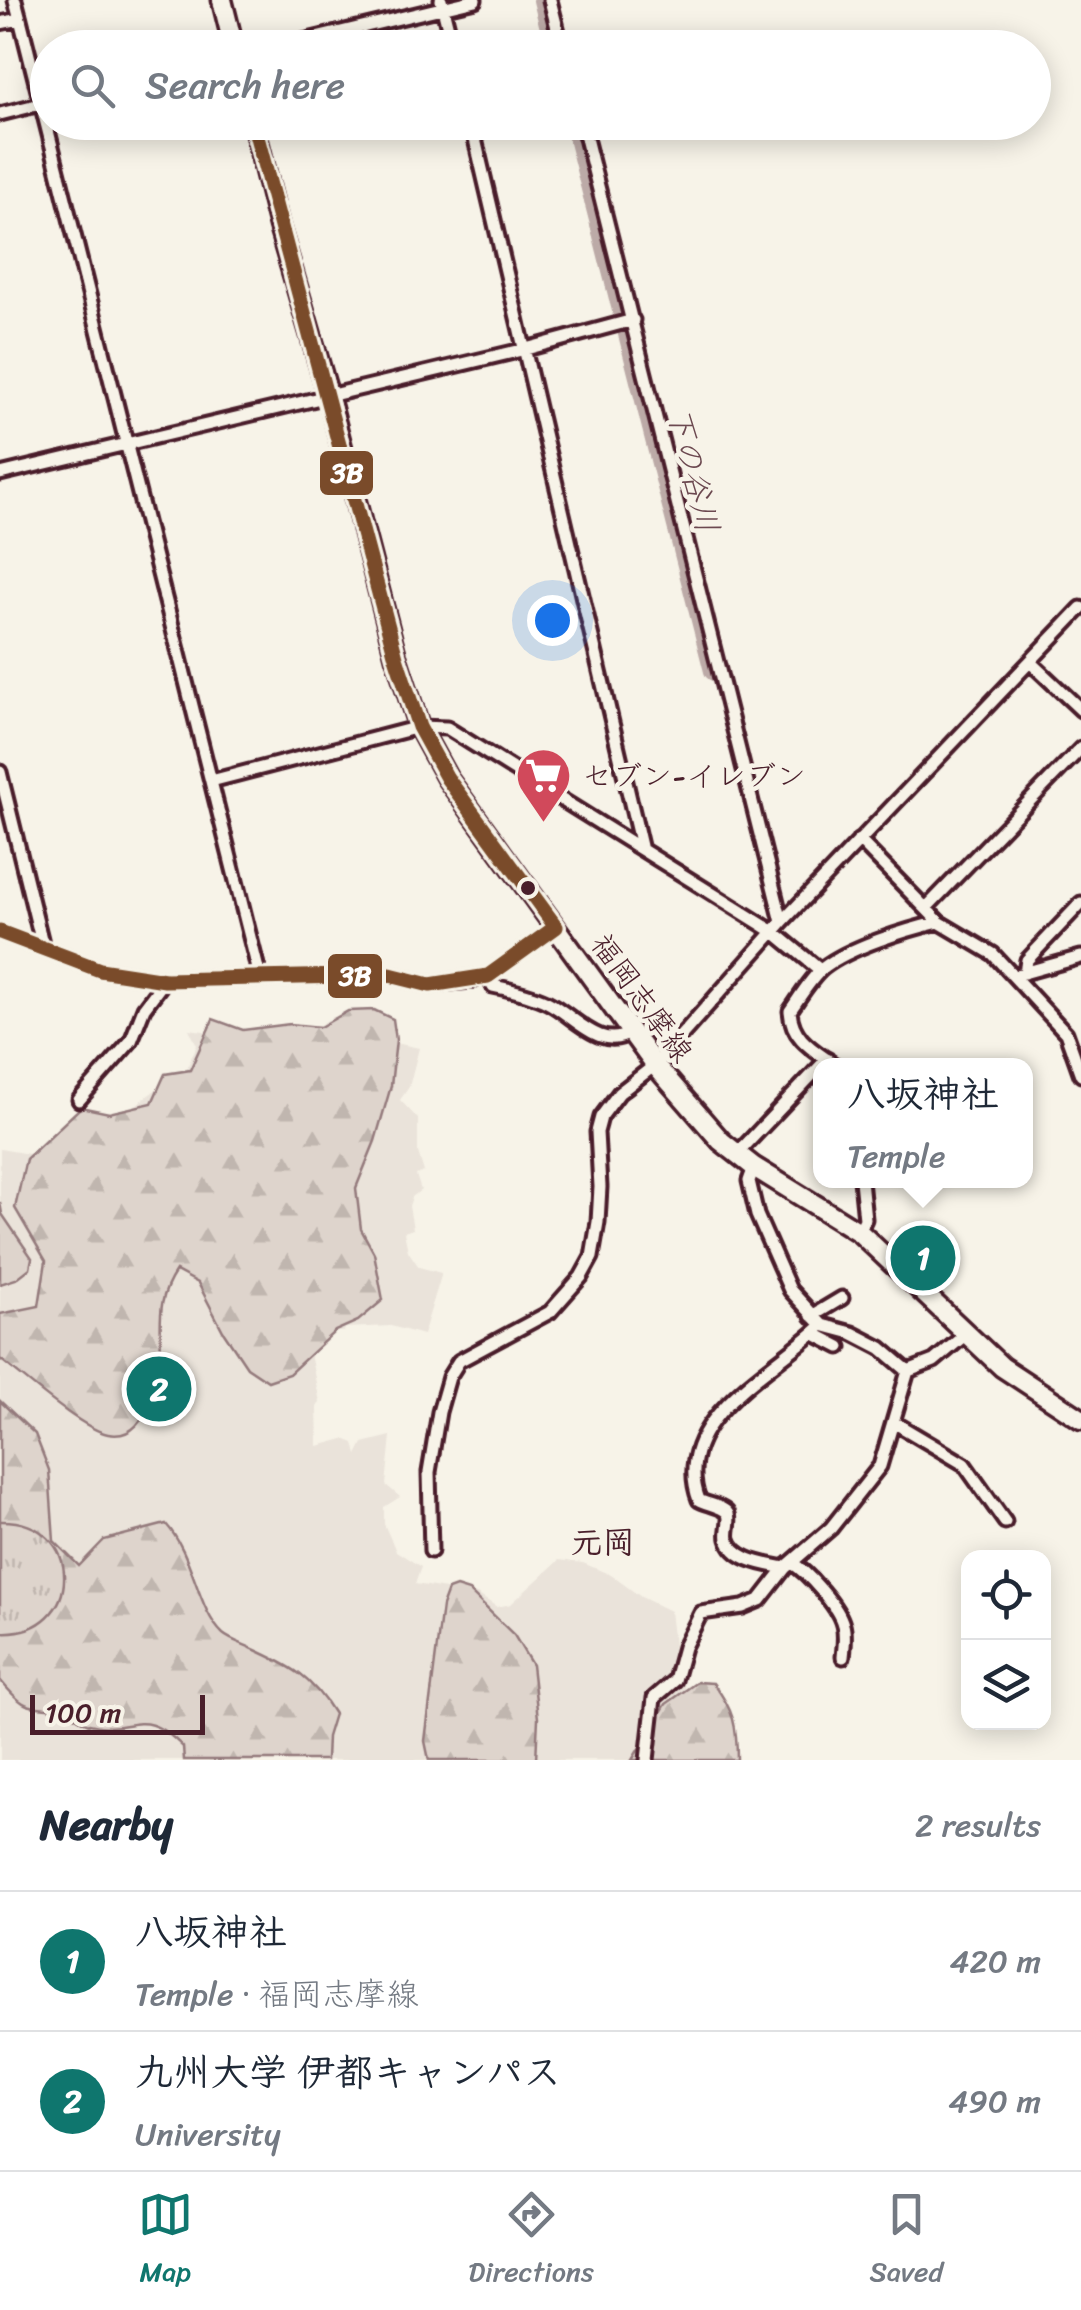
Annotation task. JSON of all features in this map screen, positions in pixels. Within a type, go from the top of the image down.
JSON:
[{"type":"main road","points":[[222,0],[230,30]]},
{"type":"main road","name":"福岡志摩線","points":[[258,140],[396,658],[419,726],[447,778],[695,1114],[754,1167],[859,1232],[1002,1366],[1081,1419]]},
{"type":"street","points":[[15,0],[30,53]]},
{"type":"street","points":[[341,30],[442,3],[475,0]]},
{"type":"street","points":[[550,0],[558,30]]},
{"type":"street","points":[[442,3],[448,30]]},
{"type":"street","points":[[0,23],[20,19]]},
{"type":"street","points":[[0,114],[30,107]]},
{"type":"street","points":[[54,140],[260,976]]},
{"type":"street","points":[[475,140],[640,846]]},
{"type":"street","points":[[587,140],[778,927]]},
{"type":"street","points":[[0,474],[633,320]]},
{"type":"street","points":[[431,1552],[430,1472],[449,1377],[458,1361],[550,1312],[581,1278],[592,1257],[598,1222],[597,1132],[601,1116],[620,1093],[655,1064],[859,840],[1081,608]]},
{"type":"street","points":[[1030,662],[1081,710]]},
{"type":"street","points":[[211,781],[419,726],[447,728],[778,927],[820,970]]},
{"type":"street","points":[[928,908],[1081,748]]},
{"type":"street","points":[[0,772],[43,947]]},
{"type":"street","points":[[859,840],[939,922],[993,954],[1066,1033],[1081,1075]]},
{"type":"street","points":[[1025,973],[1028,960],[1081,902]]},
{"type":"street","points":[[826,1058],[799,1039],[791,1026],[790,1011],[820,970],[913,928],[939,922]]},
{"type":"street","points":[[0,932],[100,970],[165,980],[390,975],[430,985],[471,982],[488,976],[556,927]]},
{"type":"street","points":[[1011,976],[1081,957]]},
{"type":"street","points":[[488,976],[493,986],[519,991],[550,1004],[605,1039],[620,1039],[631,1032]]},
{"type":"street","points":[[79,1100],[131,1041],[144,1008],[165,980]]},
{"type":"street","points":[[736,1154],[813,1080]]},
{"type":"street","points":[[754,1167],[749,1182],[768,1243],[790,1290],[816,1325],[840,1346]]},
{"type":"street","points":[[859,1232],[865,1219],[863,1188]]},
{"type":"street","points":[[842,1298],[740,1390],[694,1452],[695,1490],[699,1500],[730,1516],[730,1545],[751,1560],[801,1568],[840,1616],[844,1657]]},
{"type":"street","points":[[816,1325],[852,1333],[881,1348],[908,1371]]},
{"type":"street","points":[[908,1371],[934,1362],[966,1334]]},
{"type":"street","points":[[647,1760],[654,1698],[675,1680],[684,1647],[701,1613],[743,1607],[760,1600],[788,1566],[831,1528],[880,1466],[908,1371]]},
{"type":"street","points":[[895,1423],[964,1464],[1005,1522]]},
{"type":"shaded area","points":[[333,1017],[339,1019],[335,1030],[419,1048],[409,1087],[400,1100],[418,1119],[418,1152],[424,1172],[416,1175],[421,1190],[409,1206],[413,1229],[404,1232],[408,1251],[419,1267],[441,1276],[423,1335],[391,1326],[345,1328],[344,1332],[313,1330],[311,1359],[320,1402],[318,1446],[344,1439],[354,1443],[357,1455],[363,1443],[391,1436],[386,1485],[400,1497],[384,1507],[384,1524],[396,1551],[421,1567],[415,1584],[477,1594],[497,1607],[511,1604],[559,1560],[583,1563],[611,1575],[641,1597],[670,1611],[689,1703],[675,1760],[0,1760],[0,1149],[29,1154],[27,1204],[74,1113],[96,1127],[110,1125],[172,1077],[185,1072],[197,1045],[189,1029],[306,1045],[318,1026]]},
{"type":"green space","points":[[374,1010],[393,1019],[396,1040],[391,1086],[356,1188],[361,1229],[374,1253],[383,1300],[358,1321],[335,1331],[289,1374],[268,1381],[247,1367],[198,1283],[176,1271],[162,1304],[159,1366],[148,1405],[131,1430],[117,1435],[83,1422],[0,1359],[0,1314],[39,1306],[46,1261],[15,1208],[26,1159],[81,1107],[109,1113],[152,1103],[165,1074],[190,1070],[213,1019],[243,1030],[290,1024],[320,1027],[348,1011]]},
{"type":"green space","points":[[0,1202],[2,1214],[32,1258],[30,1268],[16,1279],[0,1284]]},
{"type":"green space","points":[[0,1401],[35,1434],[49,1470],[54,1541],[79,1566],[104,1540],[166,1524],[183,1551],[214,1624],[223,1634],[289,1667],[308,1681],[334,1714],[326,1760],[184,1760],[183,1747],[156,1727],[89,1724],[68,1713],[25,1704],[0,1680]]},
{"type":"green space","points":[[0,1521],[28,1525],[48,1538],[60,1557],[64,1578],[60,1599],[48,1616],[28,1629],[0,1632]]},
{"type":"green space","points":[[456,1587],[469,1591],[514,1635],[532,1665],[538,1718],[536,1760],[429,1760],[425,1741],[442,1606],[448,1590]]},
{"type":"green space","points":[[697,1682],[713,1683],[726,1702],[735,1728],[737,1760],[632,1760],[666,1704]]},
{"type":"waterway","name":"下の谷川","points":[[543,0],[550,30]]},
{"type":"waterway","name":"下の谷川","points":[[579,140],[714,671]]},
{"type":"transit line","name":"3B","points":[[0,932],[100,970],[165,980],[390,975],[430,985],[488,976],[556,927],[447,778],[419,727],[396,657],[258,140]]},
{"type":"place","name":"セブン-イレブン","points":[[543,825]]},
{"type":"place","name":"八坂神社","points":[[923,1258]]},
{"type":"place","name":"九州大学 伊都キャンパス","points":[[159,1389]]},
{"type":"district","name":"元岡","points":[[603,1542]]}]
